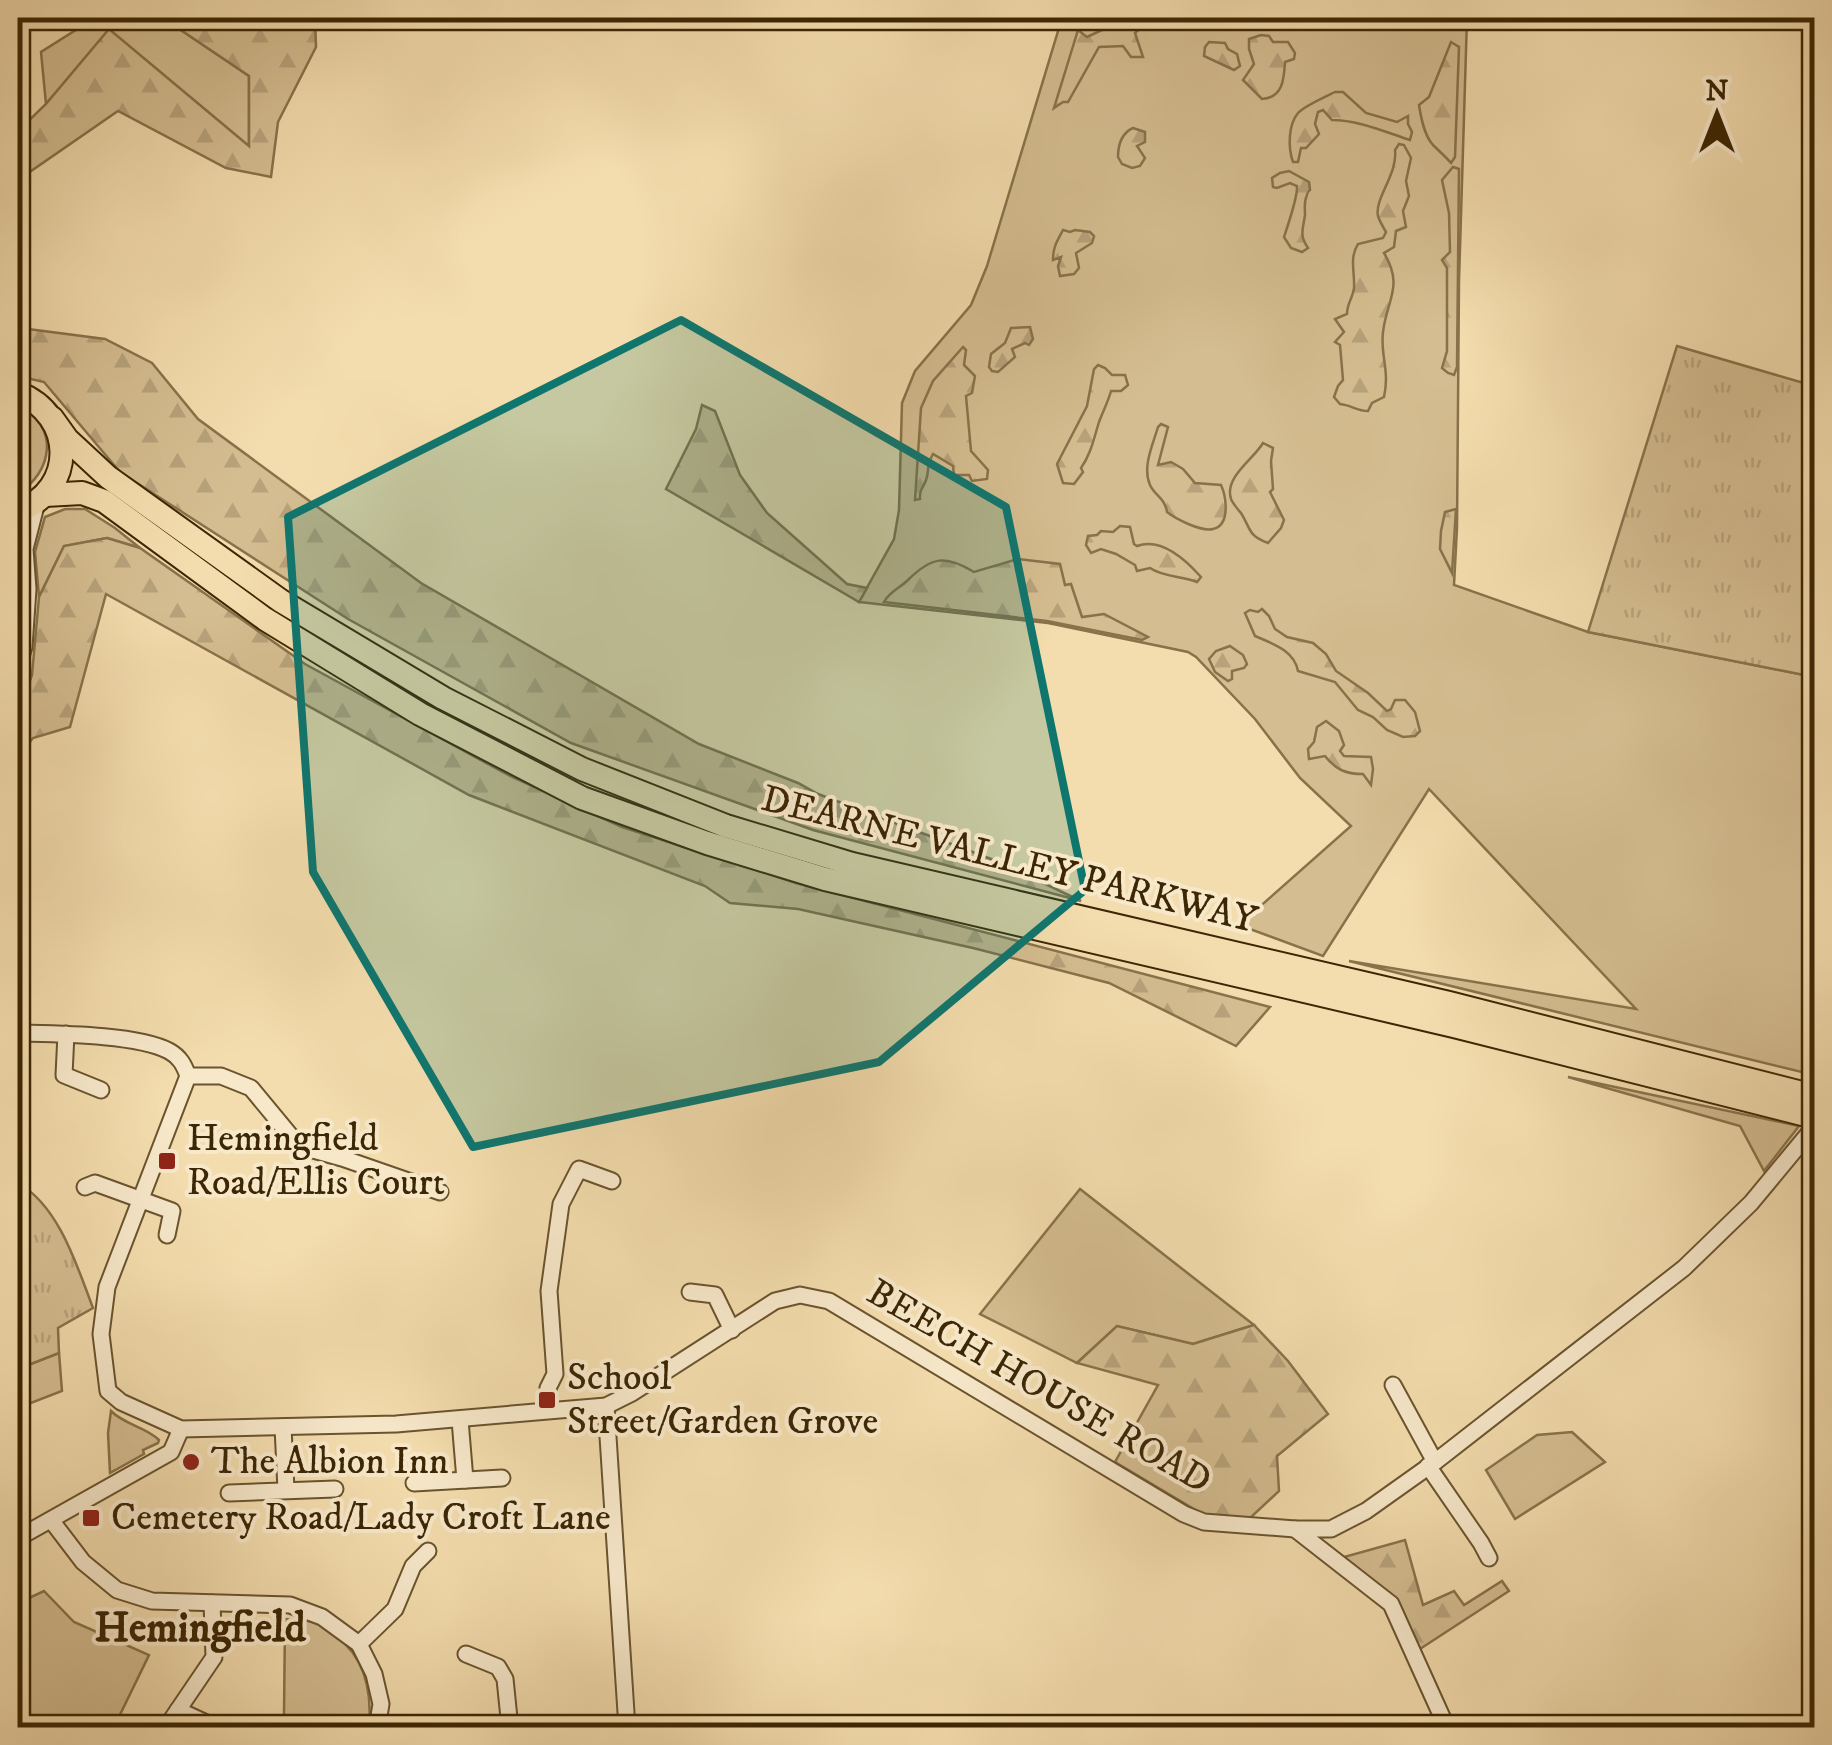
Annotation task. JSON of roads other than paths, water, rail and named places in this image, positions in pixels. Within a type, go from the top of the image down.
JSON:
[{"type":"highway","name":"DEARNE VALLEY PARKWAY","points":[[18,393],[42,406],[76,449],[108,477],[298,611],[443,698],[582,769],[726,826],[852,864],[1449,1003],[1809,1114]]},
{"type":"highway","points":[[33,502],[59,472],[62,444],[52,418]]},
{"type":"highway","name":"DEARNE VALLEY PARKWAY","points":[[33,502],[82,493],[104,501],[265,620],[420,714],[582,798],[707,843],[825,879],[1454,1026],[1809,1114]]},
{"type":"street","points":[[18,666],[24,647],[28,589],[21,543],[33,502]]},
{"type":"street","points":[[18,1033],[143,1043],[169,1052],[182,1062],[188,1076],[107,1287],[101,1334],[108,1391],[120,1402],[181,1428],[460,1420],[606,1406],[627,1728]]},
{"type":"street","points":[[66,1034],[64,1076],[100,1090]]},
{"type":"street","points":[[188,1076],[221,1076],[251,1088],[299,1146],[440,1192]]},
{"type":"street","name":"BEECH HOUSE ROAD","points":[[606,1406],[775,1301],[800,1295],[829,1301],[1184,1514],[1204,1522],[1331,1529],[1366,1511],[1432,1464],[1684,1268],[1751,1203],[1809,1114]]},
{"type":"street","points":[[550,1410],[548,1388],[555,1374],[549,1291],[562,1204],[579,1169],[612,1182]]},
{"type":"street","points":[[85,1187],[95,1184],[172,1211],[167,1235]]},
{"type":"street","points":[[690,1292],[715,1294],[732,1330]]},
{"type":"street","points":[[1393,1385],[1432,1464],[1489,1558]]},
{"type":"street","points":[[460,1420],[465,1480]]},
{"type":"street","points":[[283,1427],[286,1490]]},
{"type":"street","points":[[18,1538],[170,1452],[181,1428]]},
{"type":"street","points":[[414,1482],[502,1478]]},
{"type":"street","points":[[229,1494],[335,1488]]},
{"type":"street","points":[[51,1520],[83,1562],[117,1590],[152,1601],[290,1604],[322,1616],[360,1644],[374,1674],[381,1704],[377,1728]]},
{"type":"street","points":[[1295,1530],[1391,1604],[1447,1728]]},
{"type":"street","points":[[360,1644],[394,1609],[413,1566],[428,1551]]},
{"type":"street","points":[[166,1728],[214,1657],[212,1603]]},
{"type":"street","points":[[466,1654],[498,1668],[504,1679],[510,1728]]},
{"type":"street","points":[[178,1710],[217,1728]]},
{"type":"place","name":"Hemingfield Road/Ellis Court","points":[[167,1161]]},
{"type":"place","name":"School Street/Garden Grove","points":[[547,1400]]},
{"type":"place","name":"The Albion Inn","points":[[191,1462]]},
{"type":"place","name":"Cemetery Road/Lady Croft Lane","points":[[91,1518]]},
{"type":"district","name":"Hemingfield","points":[[200,1629]]}]
